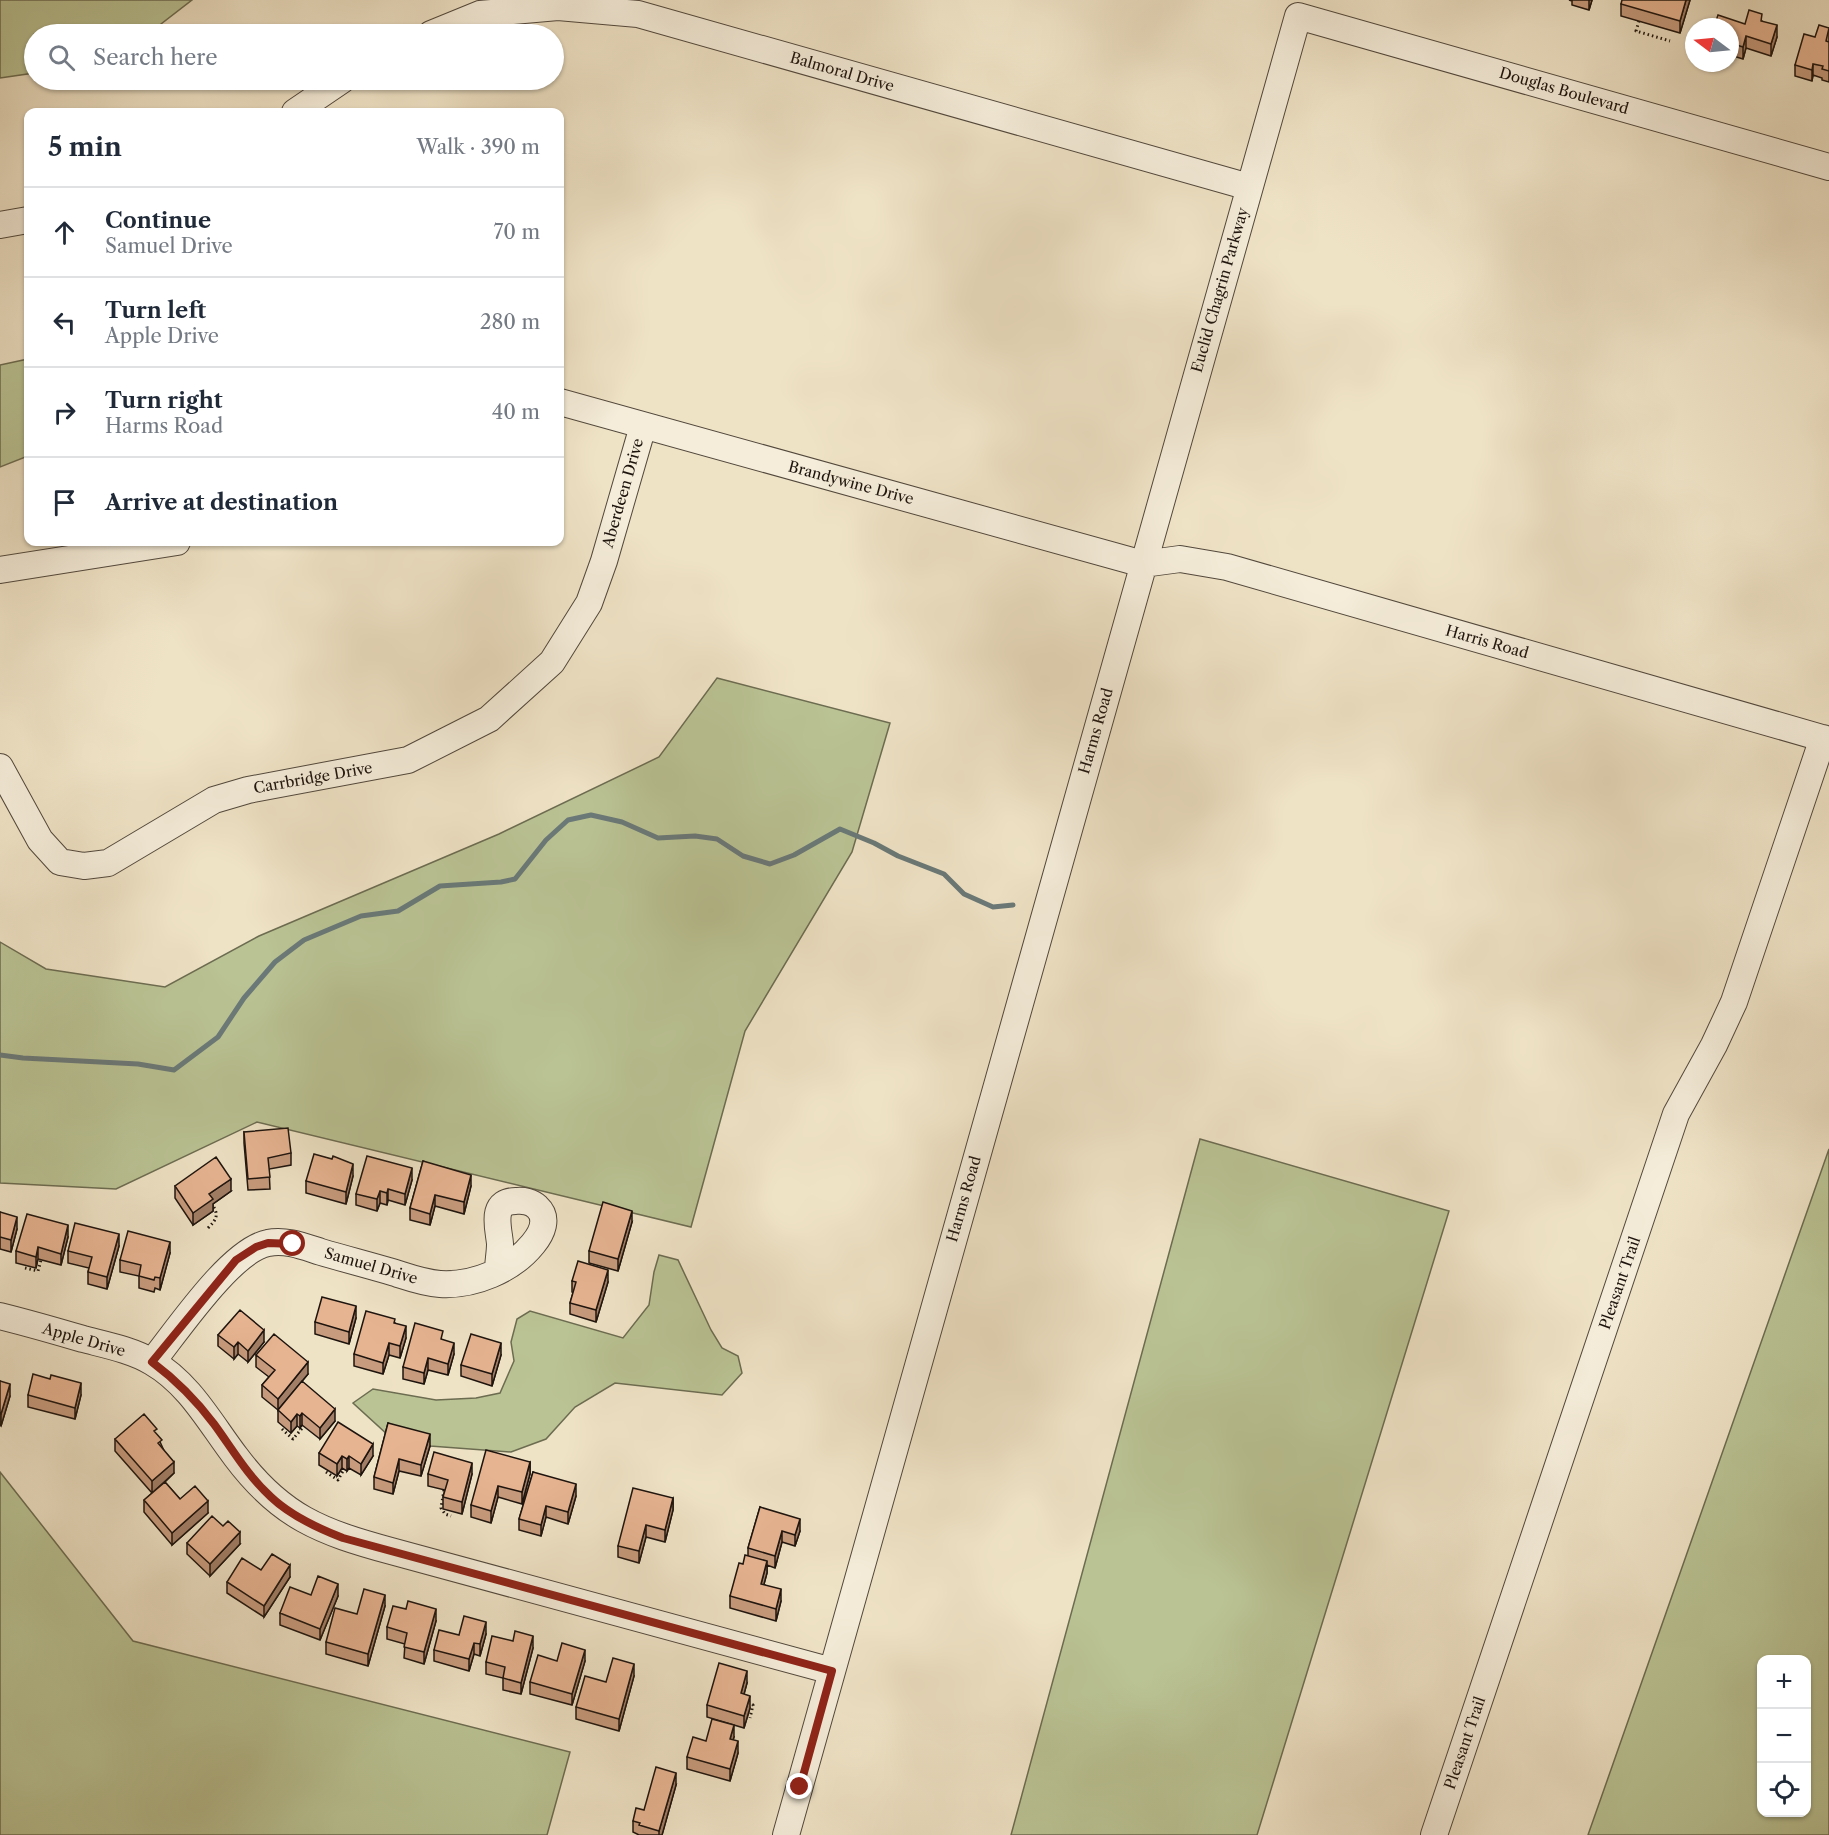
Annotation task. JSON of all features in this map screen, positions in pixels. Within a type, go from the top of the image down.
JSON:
[{"type":"street","name":"Balmoral Drive","points":[[456,24],[480,14],[558,7],[638,14],[1249,187]]},
{"type":"street","name":"Douglas Boulevard","points":[[1298,16],[1829,166]]},
{"type":"street","name":"Euclid Chagrin Parkway","points":[[1143,564],[1298,16]]},
{"type":"street","points":[[301,108],[327,90]]},
{"type":"street","points":[[0,225],[24,221]]},
{"type":"street","name":"Brandywine Drive","points":[[564,403],[1143,564]]},
{"type":"street","name":"Aberdeen Drive","points":[[604,561],[643,426]]},
{"type":"street","points":[[0,570],[152,546]]},
{"type":"street","name":"Harris Road","points":[[1143,564],[1180,559],[1227,567],[1826,739]]},
{"type":"street","name":"Carrbridge Drive","points":[[0,767],[40,840],[60,862],[84,866],[108,863],[214,800],[248,789],[408,760],[489,719],[552,662],[589,603],[604,561]]},
{"type":"street","name":"Harms Road","points":[[786,1835],[1143,564]]},
{"type":"street","name":"Pleasant Trail","points":[[1434,1835],[1676,1114],[1714,1045],[1734,1002],[1826,739]]},
{"type":"street","name":"Samuel Drive","points":[[152,1362],[229,1266],[245,1253],[268,1243],[293,1244],[430,1283],[457,1284],[498,1271]]},
{"type":"street","name":"Apple Drive","points":[[0,1316],[118,1348],[152,1362],[177,1381],[192,1397],[215,1425],[251,1477],[272,1498],[292,1514],[326,1532],[832,1671]]},
{"type":"path","points":[[1640,21],[1636,31],[1670,41]]},
{"type":"path","points":[[208,1228],[215,1221],[217,1214],[212,1204]]},
{"type":"path","points":[[25,1268],[38,1271],[41,1260]]},
{"type":"path","points":[[282,1429],[293,1439],[304,1426]]},
{"type":"path","points":[[326,1472],[338,1479],[344,1469]]},
{"type":"path","points":[[444,1490],[442,1512],[451,1516]]},
{"type":"path","points":[[742,1702],[753,1705],[750,1718]]},
{"type":"green space","points":[[0,0],[192,0],[161,24],[24,24],[24,74],[0,78]]},
{"type":"green space","points":[[24,360],[24,458],[0,467],[0,365]]},
{"type":"green space","points":[[717,678],[890,723],[852,852],[745,1031],[691,1227],[257,1122],[116,1189],[0,1183],[0,942],[46,969],[165,987],[259,936],[499,834],[659,757]]},
{"type":"green space","points":[[1200,1139],[1449,1211],[1257,1835],[1011,1835]]},
{"type":"green space","points":[[1829,1149],[1829,1835],[1588,1835]]},
{"type":"green space","points":[[659,1255],[678,1260],[722,1348],[738,1356],[742,1373],[722,1395],[615,1383],[575,1407],[546,1439],[511,1452],[430,1446],[388,1435],[353,1403],[373,1389],[436,1400],[476,1398],[500,1393],[514,1361],[511,1342],[517,1319],[530,1311],[623,1338],[649,1305]]},
{"type":"green space","points":[[0,1472],[133,1641],[570,1752],[547,1835],[0,1835]]},
{"type":"building","points":[[1622,0],[1686,0],[1680,21],[1621,4]]},
{"type":"building","points":[[1749,10],[1762,14],[1761,21],[1777,25],[1771,44],[1746,36],[1743,47],[1739,46],[1739,22],[1745,24]]},
{"type":"building","points":[[1819,25],[1829,28],[1826,41],[1829,42],[1829,71],[1822,69],[1823,66],[1813,64],[1812,70],[1795,65],[1804,34],[1815,37]]},
{"type":"building","points":[[288,1128],[291,1153],[268,1158],[270,1177],[248,1179],[244,1132]]},
{"type":"building","points":[[314,1154],[332,1159],[333,1156],[353,1164],[346,1192],[306,1181]]},
{"type":"building","points":[[367,1156],[412,1168],[405,1194],[388,1189],[387,1193],[380,1191],[377,1199],[356,1194]]},
{"type":"building","points":[[216,1157],[231,1179],[209,1194],[213,1199],[193,1213],[175,1186]]},
{"type":"building","points":[[423,1161],[471,1175],[464,1202],[435,1195],[430,1214],[410,1208]]},
{"type":"building","points":[[603,1202],[632,1211],[618,1259],[589,1251]]},
{"type":"building","points":[[0,1212],[17,1217],[11,1240],[0,1237]]},
{"type":"building","points":[[27,1214],[68,1225],[61,1254],[38,1247],[36,1257],[16,1251]]},
{"type":"building","points":[[75,1223],[119,1234],[107,1277],[88,1272],[92,1257],[68,1251]]},
{"type":"building","points":[[128,1231],[170,1242],[160,1278],[155,1277],[154,1280],[139,1276],[141,1265],[120,1260]]},
{"type":"building","points":[[578,1261],[608,1270],[596,1310],[570,1303],[576,1282],[572,1281]]},
{"type":"building","points":[[322,1297],[356,1306],[349,1332],[315,1322]]},
{"type":"building","points":[[240,1310],[264,1330],[248,1351],[238,1342],[234,1347],[218,1335]]},
{"type":"building","points":[[366,1311],[395,1319],[394,1323],[406,1326],[400,1346],[389,1343],[383,1363],[354,1354]]},
{"type":"building","points":[[415,1323],[443,1331],[441,1339],[454,1343],[448,1364],[428,1358],[424,1373],[403,1367]]},
{"type":"building","points":[[274,1334],[308,1362],[278,1399],[262,1385],[275,1370],[256,1355]]},
{"type":"building","points":[[471,1334],[501,1343],[492,1374],[461,1365]]},
{"type":"building","points":[[33,1374],[50,1379],[51,1375],[81,1383],[75,1408],[28,1395]]},
{"type":"building","points":[[0,1381],[10,1384],[1,1414],[0,1414]]},
{"type":"building","points":[[302,1381],[335,1409],[320,1428],[302,1413],[300,1416],[297,1414],[291,1422],[278,1410]]},
{"type":"building","points":[[144,1414],[157,1429],[154,1431],[162,1440],[158,1443],[174,1462],[152,1481],[115,1439]]},
{"type":"building","points":[[338,1422],[373,1444],[361,1464],[349,1456],[347,1459],[342,1456],[337,1464],[319,1453]]},
{"type":"building","points":[[388,1423],[430,1434],[421,1465],[399,1459],[393,1483],[374,1477]]},
{"type":"building","points":[[486,1450],[530,1462],[522,1492],[498,1486],[491,1511],[471,1505]]},
{"type":"building","points":[[434,1452],[472,1463],[462,1502],[443,1497],[448,1480],[428,1474]]},
{"type":"building","points":[[533,1472],[576,1484],[568,1512],[546,1506],[541,1525],[519,1519]]},
{"type":"building","points":[[165,1482],[180,1499],[195,1486],[208,1501],[172,1533],[144,1500]]},
{"type":"building","points":[[633,1488],[673,1498],[665,1530],[646,1525],[639,1551],[618,1546]]},
{"type":"building","points":[[760,1507],[800,1519],[795,1535],[782,1531],[775,1556],[748,1548]]},
{"type":"building","points":[[212,1516],[223,1526],[228,1521],[240,1532],[210,1564],[187,1543]]},
{"type":"building","points":[[272,1554],[290,1565],[264,1606],[227,1582],[242,1558],[261,1570]]},
{"type":"building","points":[[745,1555],[767,1561],[761,1584],[781,1589],[776,1609],[730,1596],[739,1563],[743,1564]]},
{"type":"building","points":[[318,1576],[338,1584],[320,1629],[280,1613],[290,1587],[311,1595]]},
{"type":"building","points":[[364,1589],[385,1595],[368,1654],[326,1642],[335,1608],[357,1614]]},
{"type":"building","points":[[408,1601],[436,1609],[424,1652],[404,1647],[407,1633],[387,1627],[393,1606],[406,1609]]},
{"type":"building","points":[[464,1616],[486,1622],[480,1644],[474,1643],[469,1659],[434,1650],[439,1630],[459,1635]]},
{"type":"building","points":[[515,1631],[533,1636],[521,1683],[503,1678],[505,1667],[486,1662],[492,1636],[513,1641]]},
{"type":"building","points":[[562,1643],[585,1650],[572,1694],[530,1682],[538,1655],[557,1661]]},
{"type":"building","points":[[613,1658],[634,1664],[619,1719],[576,1707],[585,1676],[606,1682]]},
{"type":"building","points":[[719,1663],[747,1671],[741,1693],[750,1696],[744,1716],[707,1705]]},
{"type":"building","points":[[712,1719],[734,1725],[730,1739],[738,1741],[730,1769],[687,1757],[693,1737],[706,1741]]},
{"type":"building","points":[[656,1767],[676,1773],[659,1831],[633,1821],[636,1808],[644,1810]]},
{"type":"waterway","points":[[0,1055],[138,1064],[174,1070],[218,1037],[244,998],[275,962],[304,940],[361,916],[398,911],[440,886],[515,879],[546,840],[568,820],[591,815],[622,822],[658,838],[695,836],[717,839],[743,856],[770,864],[794,855],[840,829],[944,874],[964,894],[993,907],[1013,905]]},
{"type":"route","points":[[293,1244],[268,1243],[256,1247],[236,1260],[152,1362],[177,1381],[192,1397],[215,1425],[251,1477],[292,1514],[326,1532],[343,1538],[832,1671],[800,1787]]}]
